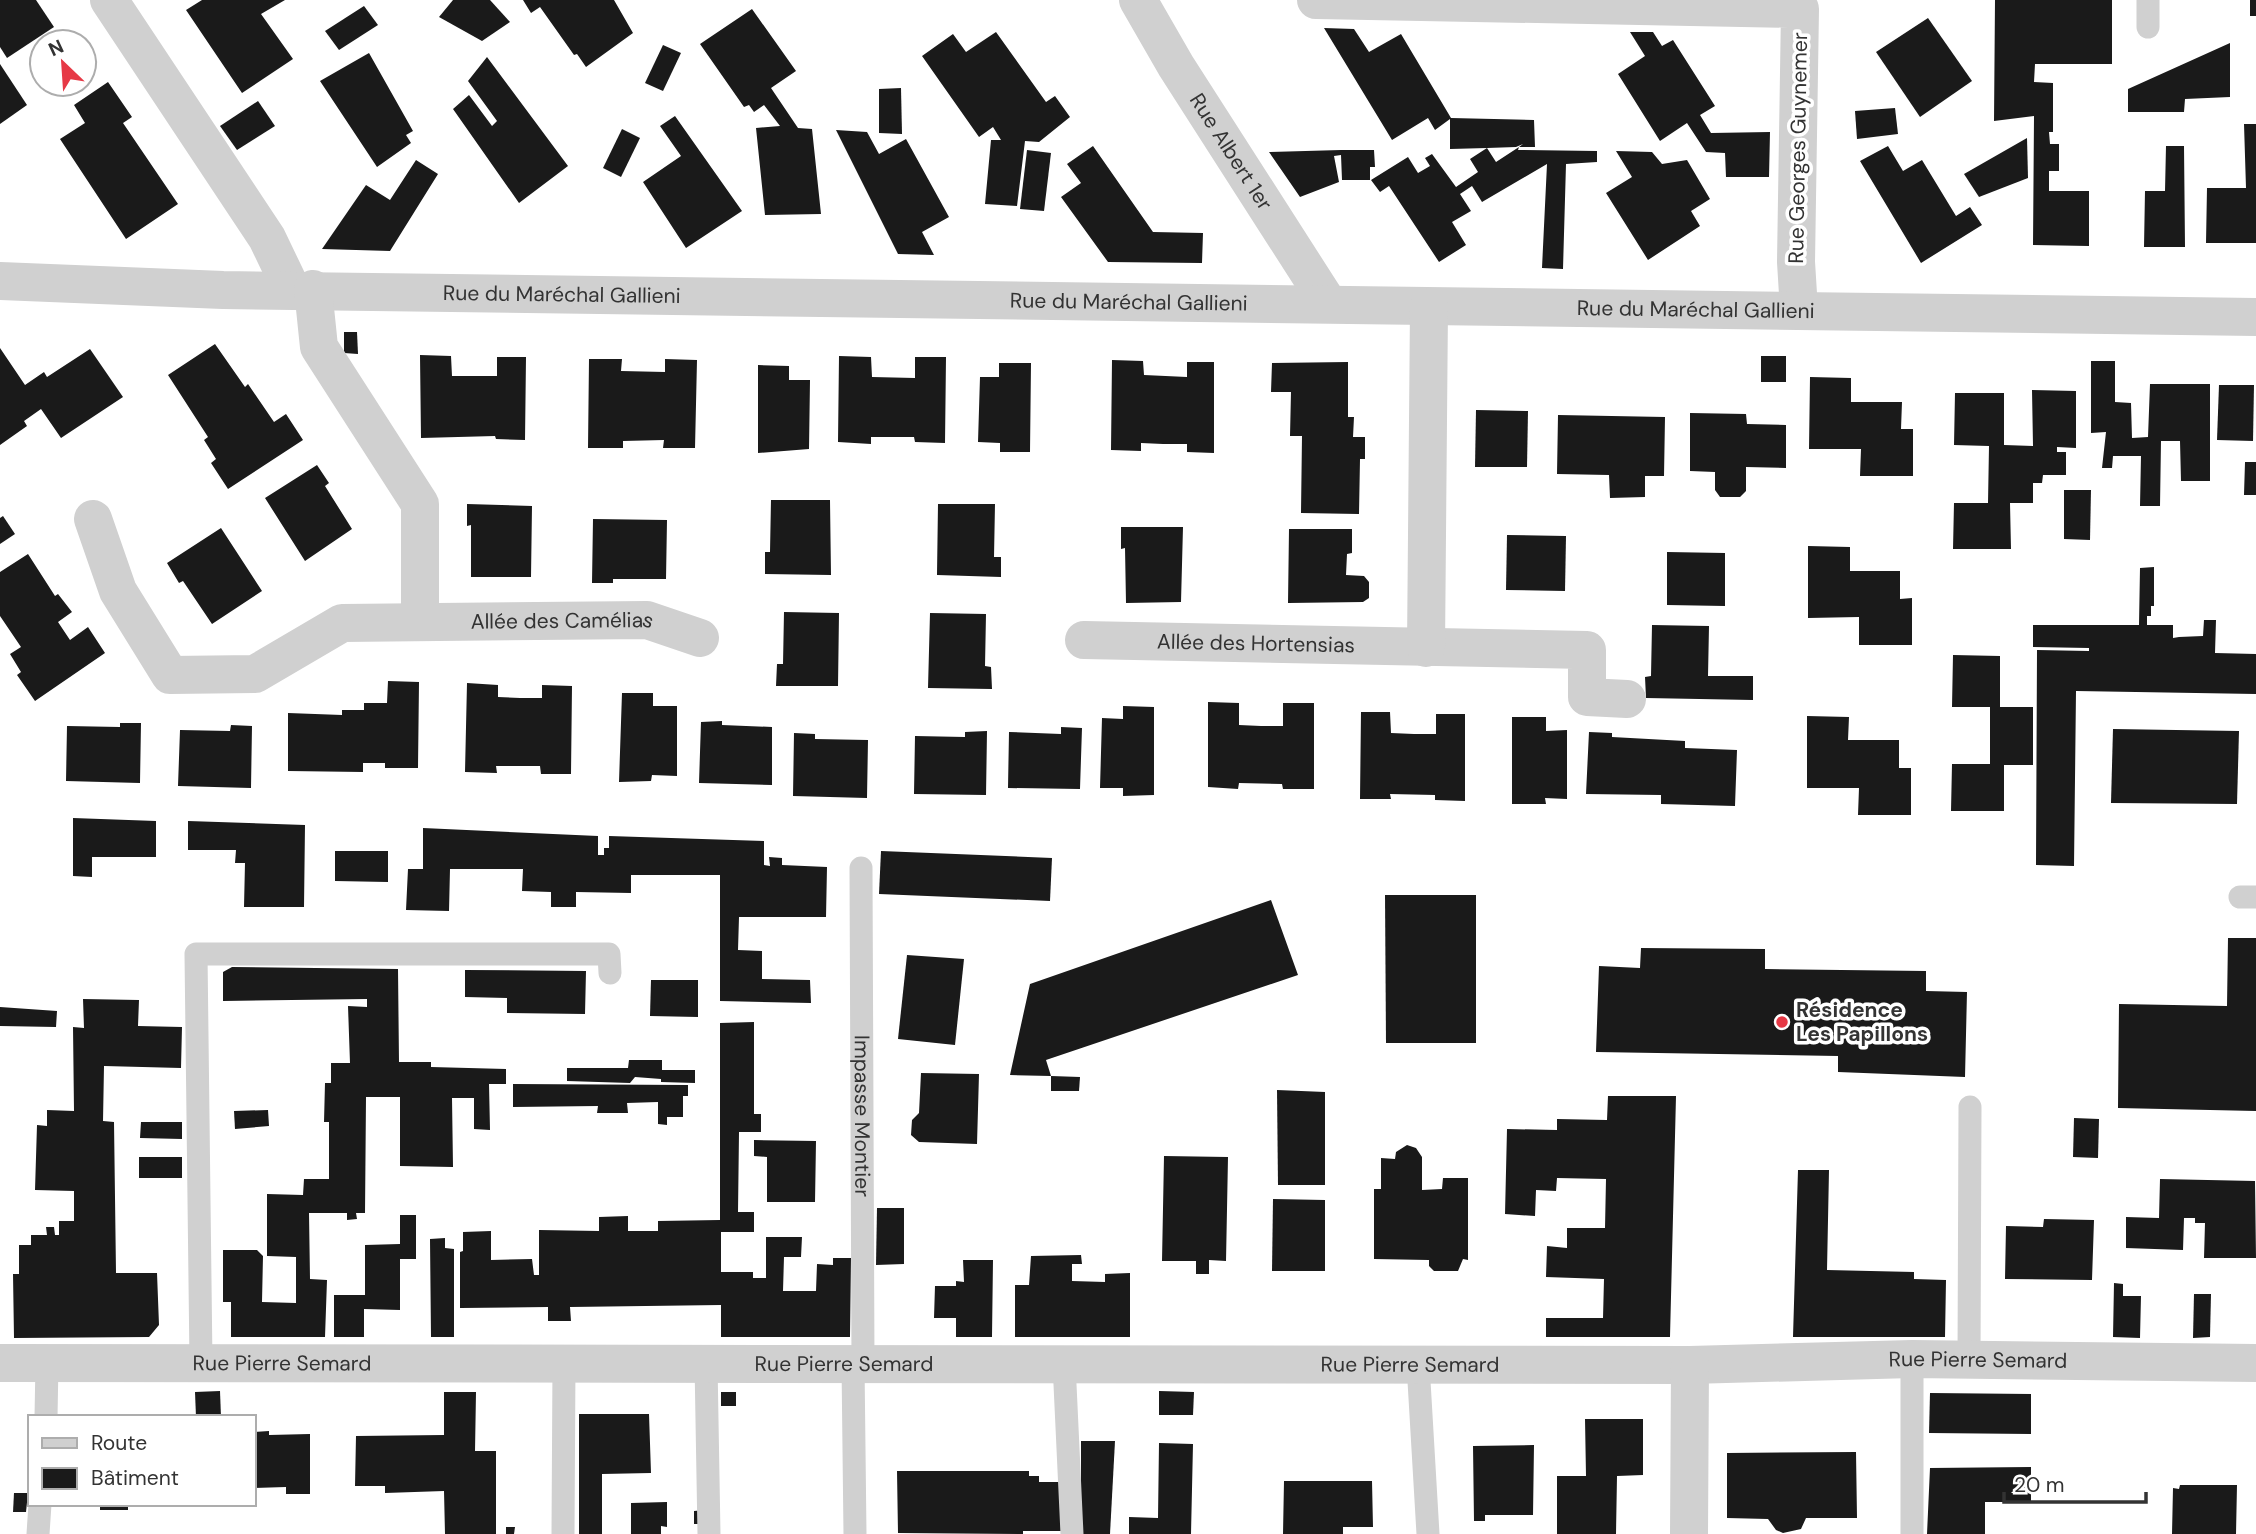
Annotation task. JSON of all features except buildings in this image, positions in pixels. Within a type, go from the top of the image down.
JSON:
[{"type":"street","points":[[109,0],[302,289],[319,347],[420,504],[419,622]]},
{"type":"street","name":"Rue Albert 1er","points":[[1138,0],[1176,66],[1328,303]]},
{"type":"street","name":"Rue Georges Guynemer","points":[[1316,0],[1800,4],[1796,262],[1799,310]]},
{"type":"street","name":"Rue du Maréchal Gallieni","points":[[0,281],[223,290],[2256,317]]},
{"type":"street","points":[[1426,648],[1429,307]]},
{"type":"street","name":"Allée des Camélias","points":[[93,519],[118,591],[170,675],[255,674],[342,623],[647,620],[700,638]]},
{"type":"street","name":"Allée des Hortensias","points":[[1084,640],[1587,650],[1587,697],[1627,699]]},
{"type":"street","name":"Rue Pierre Semard","points":[[0,1363],[1690,1365],[1912,1359],[2256,1363]]},
{"type":"street","points":[[1689,1534],[1690,1365]]},
{"type":"lane","points":[[2148,0],[2148,27]]},
{"type":"lane","name":"Impasse Montier","points":[[855,1534],[861,868]]},
{"type":"lane","points":[[201,1363],[196,954],[609,954],[610,972]]},
{"type":"lane","points":[[1969,1360],[1970,1107]]},
{"type":"lane","points":[[1912,1359],[1912,1534]]},
{"type":"lane","points":[[46,1415],[47,1363]]},
{"type":"lane","points":[[563,1534],[564,1363]]},
{"type":"lane","points":[[706,1363],[709,1534]]},
{"type":"lane","points":[[1064,1363],[1072,1534]]},
{"type":"lane","points":[[1418,1364],[1428,1534]]},
{"type":"lane","points":[[38,1534],[40,1506]]},
{"type":"place","name":"Résidence Les Papillons","points":[[1782,1022]]}]
